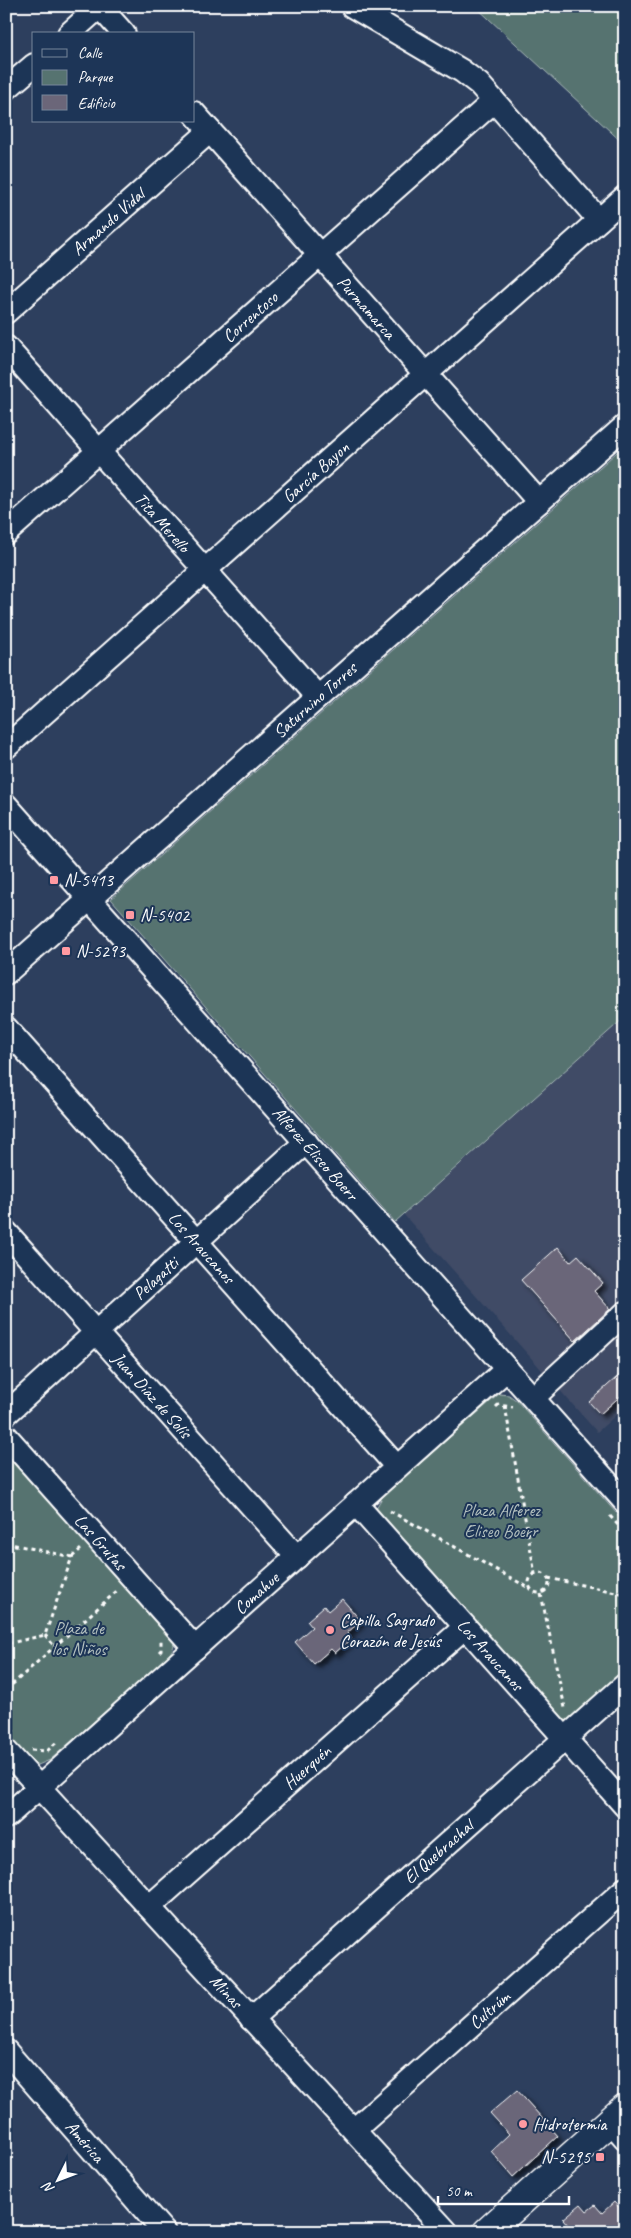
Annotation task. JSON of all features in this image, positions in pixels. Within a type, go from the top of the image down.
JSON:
[{"type":"main road","points":[[487,2232],[620,2122]]},
{"type":"street","points":[[71,32],[100,6],[122,32]]},
{"type":"street","points":[[352,6],[462,71],[479,84],[599,220]]},
{"type":"street","points":[[6,89],[32,67]]},
{"type":"street","name":"Correntoso","points":[[6,533],[494,101]]},
{"type":"street","name":"Purmamarca","points":[[195,114],[539,502]]},
{"type":"street","name":"Armando Vidal","points":[[6,312],[210,131]]},
{"type":"street","name":"García Bayon","points":[[6,747],[625,198]]},
{"type":"street","name":"Tita Merello","points":[[6,347],[318,697]]},
{"type":"street","name":"Saturnino Torres","points":[[6,973],[625,426]]},
{"type":"street","name":"Alferez Eliseo Boerr","points":[[6,805],[625,1502]]},
{"type":"street","name":"Los Araucanos","points":[[6,1028],[397,1468]]},
{"type":"street","name":"Pelagatti","points":[[6,1414],[306,1142]]},
{"type":"street","name":"Juan Díaz de Solís","points":[[6,1232],[297,1558]]},
{"type":"street","points":[[533,1398],[625,1313]]},
{"type":"street","name":"Comahue","points":[[6,1817],[507,1369]]},
{"type":"street","name":"Las Grutas","points":[[6,1436],[195,1648]]},
{"type":"street","name":"Los Araucanos","points":[[356,1504],[625,1806]]},
{"type":"street","name":"Huerquén","points":[[149,1907],[465,1627]]},
{"type":"street","name":"El Quebrachal","points":[[251,2019],[625,1685]]},
{"type":"street","name":"Minas","points":[[6,1751],[447,2232]]},
{"type":"street","name":"Cultrúm","points":[[354,2130],[625,1889]]},
{"type":"street","name":"América","points":[[6,2051],[164,2232]]},
{"type":"path","points":[[490,1412],[498,1405]]},
{"type":"path","points":[[505,1406],[536,1574]]},
{"type":"path","points":[[388,1518],[389,1503]]},
{"type":"path","points":[[388,1510],[529,1588],[534,1593],[541,1594],[548,1588],[548,1578]]},
{"type":"path","points":[[8,1543],[15,1538]]},
{"type":"path","points":[[8,1543],[72,1557]]},
{"type":"path","points":[[45,1636],[72,1557],[83,1547]]},
{"type":"path","points":[[529,1588],[529,1581],[536,1574],[542,1574],[548,1578],[625,1594]]},
{"type":"path","points":[[6,1690],[120,1588]]},
{"type":"path","points":[[541,1594],[566,1711]]},
{"type":"path","points":[[154,1657],[161,1650],[161,1634]]},
{"type":"path","points":[[6,1644],[45,1636]]},
{"type":"path","points":[[45,1636],[55,1647]]},
{"type":"path","points":[[559,1711],[572,1711]]},
{"type":"path","points":[[30,1750],[47,1752],[61,1739]]},
{"type":"shaded area","points":[[625,1017],[625,1407],[597,1432],[404,1215]]},
{"type":"green space","points":[[475,6],[625,6],[625,145]]},
{"type":"green space","points":[[625,445],[625,1017],[395,1222],[111,899]]},
{"type":"green space","name":"Plaza Alferez Eliseo Boerr","points":[[499,1394],[509,1395],[517,1401],[625,1523],[625,1675],[570,1721],[565,1722],[375,1510],[383,1496]]},
{"type":"green space","name":"Plaza de los Niños","points":[[6,1449],[174,1639],[173,1649],[167,1657],[50,1760],[38,1765],[26,1758],[6,1736]]},
{"type":"building","points":[[558,1247],[570,1262],[578,1255],[603,1283],[594,1291],[610,1309],[575,1341],[521,1280]]},
{"type":"building","points":[[625,1370],[625,1392],[600,1414],[589,1402]]},
{"type":"building","name":"Capilla Sagrado Corazón de Jesús","points":[[342,1599],[361,1621],[347,1633],[352,1638],[335,1653],[331,1649],[314,1664],[295,1642],[312,1627],[307,1621],[324,1606],[328,1611]]},
{"type":"building","name":"Hidrotermia","points":[[517,2090],[558,2136],[513,2177],[491,2151],[509,2134],[490,2113]]},
{"type":"building","points":[[614,2202],[625,2214],[625,2232],[574,2232],[563,2219],[581,2204],[587,2211],[595,2205],[602,2213]]},
{"type":"place","name":"N-5413","points":[[54,880]]},
{"type":"place","name":"N-5402","points":[[130,915]]},
{"type":"place","name":"N-5293","points":[[66,951]]},
{"type":"place","name":"Capilla Sagrado Corazón de Jesús","points":[[330,1630]]},
{"type":"place","name":"Hidrotermia","points":[[523,2124]]},
{"type":"place","name":"N-5295","points":[[600,2157]]}]
